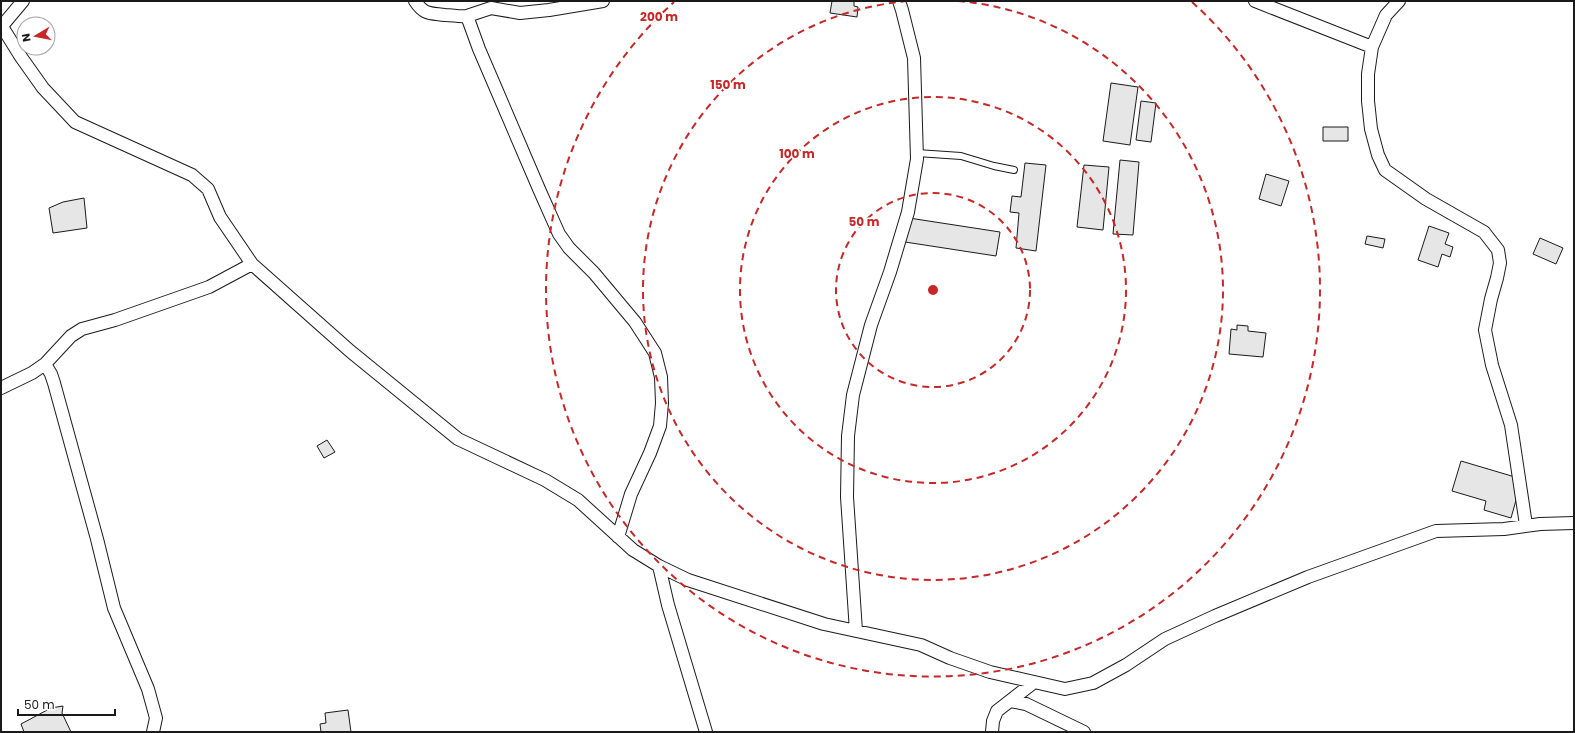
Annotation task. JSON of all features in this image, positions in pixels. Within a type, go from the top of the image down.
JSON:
[{"type":"street","points":[[23,1],[1,25],[20,58],[43,88],[75,122],[192,175],[208,189],[220,217],[252,264],[350,351],[458,439],[545,480],[578,500],[633,550],[659,566],[688,580],[742,599],[824,624],[921,645],[950,658],[990,672],[1065,689],[1092,684],[1126,665],[1165,639],[1215,616],[1308,577],[1436,531],[1504,529],[1526,525],[1574,523]]},
{"type":"street","points":[[415,1],[421,9],[432,15],[459,17],[467,16],[491,8],[520,13],[603,1]]},
{"type":"street","points":[[856,631],[847,497],[848,436],[852,402],[871,325],[890,272],[908,212],[917,153],[914,58],[899,1]]},
{"type":"street","points":[[1255,1],[1372,47]]},
{"type":"street","points":[[1399,1],[1386,15],[1372,47],[1368,74],[1368,101],[1371,129],[1378,155],[1385,170],[1426,199],[1484,232],[1498,250],[1500,263],[1485,330],[1492,365],[1511,425],[1526,525]]},
{"type":"street","points":[[467,16],[479,49],[559,234],[569,248],[594,272],[635,322],[655,353],[661,377],[662,403],[660,426],[650,453],[631,494],[618,537]]},
{"type":"street","points":[[1,388],[32,373],[45,364],[71,336],[82,329],[115,320],[209,287],[252,264]]},
{"type":"street","points":[[45,364],[51,374],[96,532],[114,608],[148,689],[156,718],[153,732]]},
{"type":"street","points":[[659,566],[668,605],[706,732]]},
{"type":"street","points":[[992,732],[993,721],[997,711],[1033,682]]},
{"type":"street","points":[[1010,700],[1026,704],[1084,732]]},
{"type":"lane","points":[[917,153],[961,156],[994,166],[1014,170]]},
{"type":"building","points":[[832,1],[854,1],[854,6],[858,7],[857,17],[830,13]]},
{"type":"building","points":[[1111,83],[1138,87],[1130,145],[1103,141]]},
{"type":"building","points":[[1141,101],[1156,103],[1151,142],[1136,140]]},
{"type":"building","points":[[1323,127],[1348,127],[1348,141],[1323,141]]},
{"type":"building","points":[[1120,160],[1139,162],[1133,235],[1113,234]]},
{"type":"building","points":[[1025,163],[1046,165],[1036,251],[1016,248],[1019,213],[1010,212],[1012,196],[1021,197]]},
{"type":"building","points":[[1084,165],[1109,167],[1103,230],[1077,227]]},
{"type":"building","points":[[1266,174],[1289,181],[1281,206],[1259,199]]},
{"type":"building","points":[[84,198],[87,228],[53,233],[49,208],[63,202]]},
{"type":"building","points":[[909,218],[1000,232],[996,256],[905,242]]},
{"type":"building","points":[[1429,226],[1449,233],[1445,244],[1453,247],[1450,257],[1442,254],[1438,267],[1418,260]]},
{"type":"building","points":[[1367,236],[1385,239],[1383,248],[1365,244]]},
{"type":"building","points":[[1540,238],[1563,248],[1556,264],[1533,254]]},
{"type":"building","points":[[1237,325],[1248,326],[1248,331],[1266,333],[1263,357],[1229,354],[1231,329],[1237,330]]},
{"type":"building","points":[[327,440],[335,452],[324,458],[317,446]]},
{"type":"building","points":[[1461,461],[1515,477],[1520,486],[1511,518],[1484,510],[1486,501],[1452,491]]},
{"type":"building","points":[[63,706],[62,713],[71,732],[24,732],[21,724],[51,708]]},
{"type":"building","points":[[348,710],[351,732],[321,732],[320,724],[326,723],[325,713]]}]
